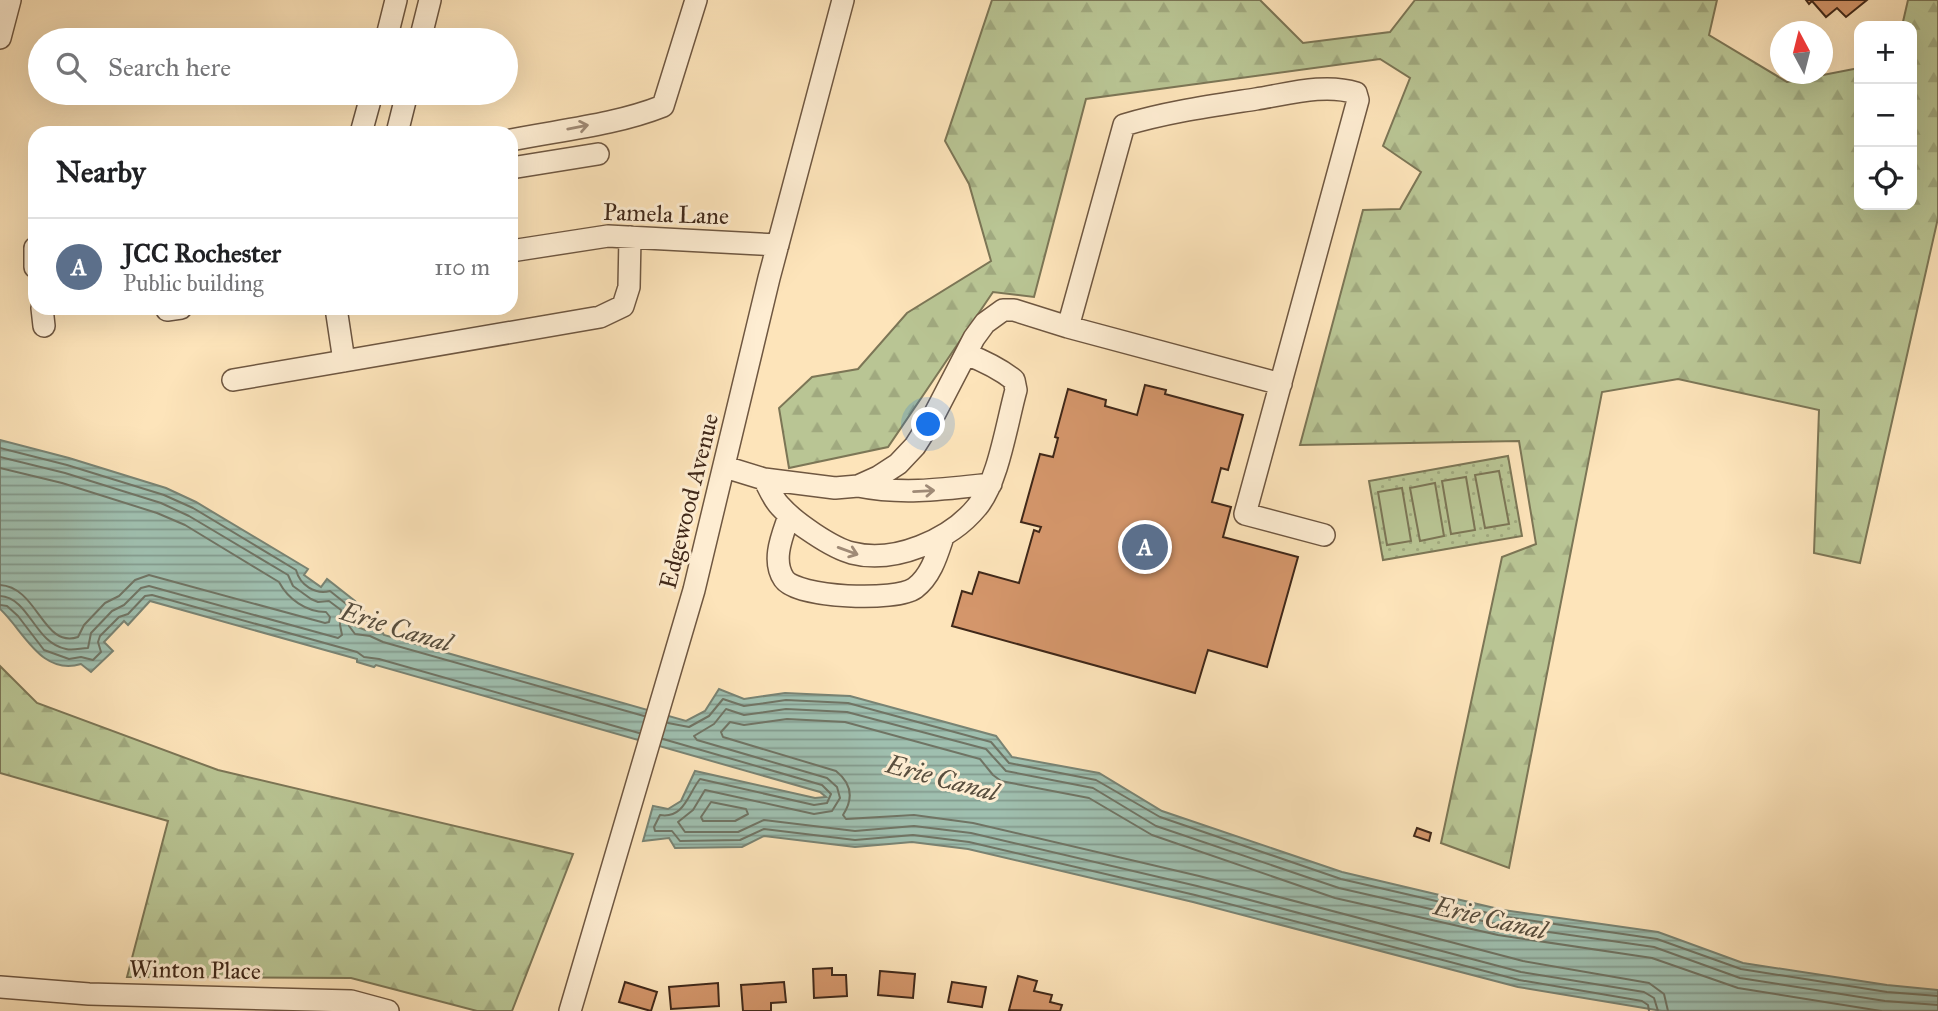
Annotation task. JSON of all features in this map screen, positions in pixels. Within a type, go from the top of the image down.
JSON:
[{"type":"street","points":[[0,38],[10,0]]},
{"type":"street","points":[[389,28],[396,0]]},
{"type":"street","points":[[423,28],[429,0]]},
{"type":"street","points":[[518,139],[584,126],[663,106],[696,0]]},
{"type":"street","name":"Edgewood Avenue","points":[[570,1011],[674,659],[725,467],[778,245],[843,0]]},
{"type":"street","points":[[1068,327],[1124,125],[1161,114],[1315,89],[1356,93],[1359,100],[1245,513],[1324,535]]},
{"type":"street","points":[[364,126],[369,105]]},
{"type":"street","points":[[399,126],[404,105]]},
{"type":"street","points":[[518,167],[598,154]]},
{"type":"street","points":[[233,380],[600,317],[624,306],[629,287],[630,237]]},
{"type":"street","name":"Pamela Lane","points":[[518,250],[591,238],[630,237],[778,245]]},
{"type":"street","points":[[858,486],[888,471],[915,446],[985,323],[1003,310],[1014,310],[1280,384]]},
{"type":"street","points":[[337,315],[344,361]]},
{"type":"street","points":[[764,479],[778,504],[789,516],[842,551],[870,556],[919,548],[943,537],[978,507],[991,484],[1016,390],[1014,380],[990,364],[966,354]]},
{"type":"street","points":[[725,467],[764,479],[835,488],[858,486],[898,492],[991,484]]},
{"type":"street","points":[[789,516],[778,561],[784,579],[794,587],[843,596],[879,597],[907,593],[926,578],[943,537]]},
{"type":"street","name":"Winton Place","points":[[0,987],[89,1002],[351,1001],[388,1011]]},
{"type":"green space","points":[[992,0],[1260,0],[1303,43],[1390,32],[1415,0],[1717,0],[1709,35],[1770,72],[1770,84],[1833,84],[1833,73],[1854,69],[1854,210],[1917,210],[1917,21],[1903,21],[1908,0],[1938,0],[1938,218],[1860,563],[1814,553],[1819,410],[1678,379],[1602,392],[1509,868],[1441,843],[1502,557],[1536,544],[1519,441],[1300,445],[1363,210],[1400,209],[1421,172],[1383,146],[1410,78],[1380,59],[1086,99],[1034,297],[993,292],[888,447],[789,468],[779,408],[812,377],[858,369],[907,313],[991,261],[969,184],[945,141]]},
{"type":"green space","points":[[1508,456],[1522,536],[1383,560],[1369,481]]},
{"type":"green space","points":[[1499,471],[1509,524],[1485,528],[1475,475]]},
{"type":"green space","points":[[1466,477],[1475,530],[1451,534],[1442,481]]},
{"type":"green space","points":[[1435,483],[1444,536],[1420,541],[1410,488]]},
{"type":"green space","points":[[1402,488],[1411,541],[1387,545],[1378,492]]},
{"type":"green space","points":[[0,666],[37,703],[218,770],[573,854],[512,1011],[477,1011],[351,978],[127,977],[168,821],[0,773]]},
{"type":"water","name":"Erie Canal","points":[[0,440],[166,488],[196,502],[308,569],[304,575],[321,587],[327,579],[355,601],[371,620],[356,622],[355,626],[365,630],[366,627],[384,635],[686,721],[705,711],[719,689],[744,699],[785,693],[850,696],[996,736],[1012,757],[1099,773],[1162,811],[1342,872],[1503,910],[1658,932],[1743,963],[1938,990],[1938,1011],[1662,1011],[1518,987],[1193,902],[968,849],[912,842],[855,847],[764,836],[742,847],[675,848],[669,838],[643,841],[653,806],[668,809],[681,801],[695,771],[815,798],[826,797],[820,792],[150,601],[128,625],[124,621],[104,642],[113,651],[91,672],[81,664],[55,664],[34,649],[0,609]]},
{"type":"building","points":[[1806,0],[1867,0],[1846,17],[1837,8],[1826,17],[1812,1],[1809,4]]},
{"type":"building","points":[[1145,385],[1166,390],[1165,394],[1243,415],[1228,470],[1221,468],[1212,502],[1231,507],[1223,537],[1298,557],[1267,667],[1208,650],[1195,693],[952,626],[962,591],[972,594],[979,572],[1019,583],[1034,530],[1039,532],[1041,527],[1021,522],[1040,454],[1053,457],[1058,438],[1055,437],[1068,389],[1106,400],[1105,406],[1137,415]]},
{"type":"building","points":[[1417,828],[1431,833],[1429,841],[1414,836]]},
{"type":"building","points":[[832,968],[832,975],[846,975],[847,996],[814,998],[813,969]]},
{"type":"building","points":[[880,971],[915,974],[913,998],[878,995]]},
{"type":"building","points":[[1018,976],[1037,981],[1034,991],[1052,995],[1050,1002],[1062,1005],[1060,1011],[1009,1010]]},
{"type":"building","points":[[625,982],[657,992],[651,1011],[619,1002]]},
{"type":"building","points":[[784,982],[786,1002],[771,1003],[771,1011],[743,1011],[741,985]]},
{"type":"building","points":[[952,982],[986,987],[982,1007],[948,1002]]},
{"type":"building","points":[[718,983],[719,1006],[671,1009],[669,987]]},
{"type":"place","name":"JCC Rochester","points":[[1145,547]]}]
